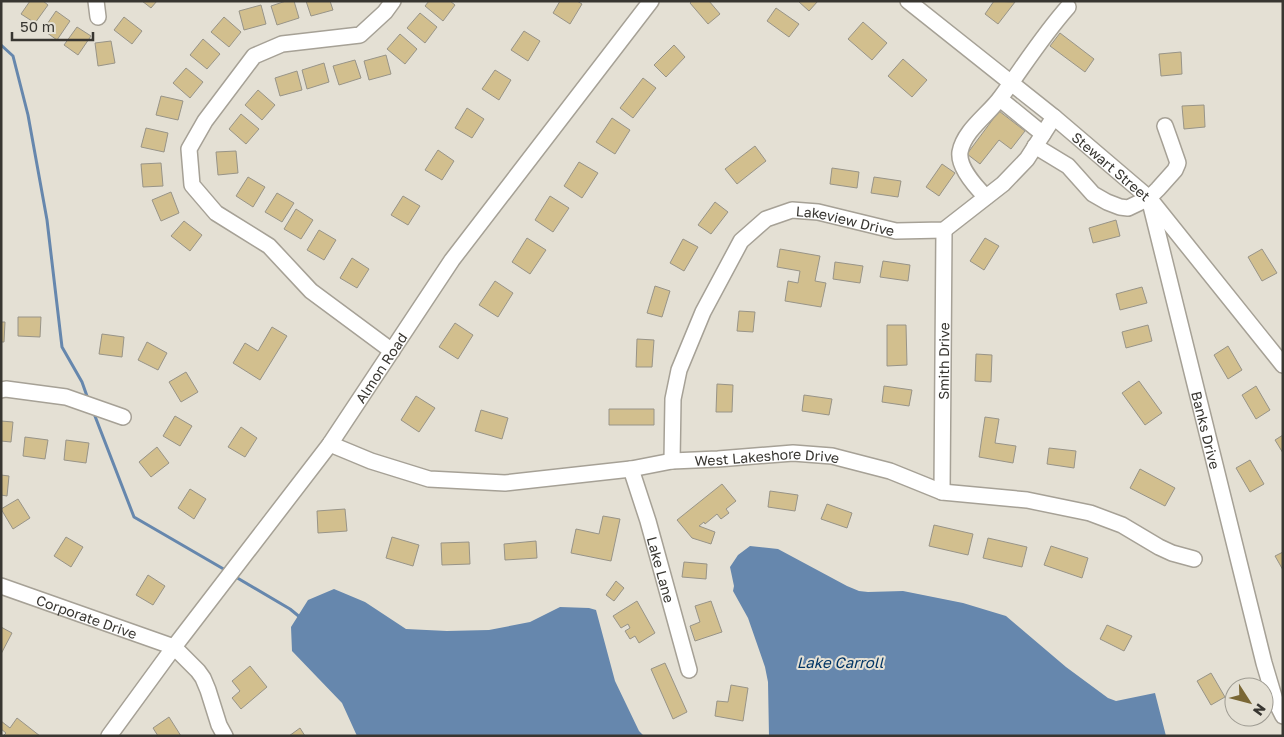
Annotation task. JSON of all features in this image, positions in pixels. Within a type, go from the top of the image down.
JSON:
[{"type":"street","points":[[96,1],[98,17]]},
{"type":"street","points":[[392,350],[311,291],[269,246],[216,212],[192,185],[189,149],[206,121],[254,56],[282,44],[360,35],[385,12],[393,1]]},
{"type":"street","name":"Almon Road","points":[[109,736],[174,647],[330,444],[452,260],[651,1]]},
{"type":"street","name":"Stewart Street","points":[[908,1],[1054,117],[1149,198],[1283,365]]},
{"type":"street","points":[[986,197],[977,188],[960,161],[960,152],[964,141],[974,127],[1000,99],[1054,22],[1068,7]]},
{"type":"street","points":[[1000,99],[1094,194],[1120,207],[1128,208],[1149,198],[1170,178],[1178,163],[1165,126]]},
{"type":"street","points":[[944,230],[1003,184],[1027,159],[1054,117]]},
{"type":"street","name":"Banks Drive","points":[[1149,198],[1264,662],[1275,700],[1283,716]]},
{"type":"street","name":"Lakeview Drive","points":[[672,461],[673,399],[679,370],[702,312],[741,241],[766,218],[792,210],[818,212],[896,231],[944,230]]},
{"type":"street","name":"Smith Drive","points":[[942,492],[944,230]]},
{"type":"street","points":[[1,390],[6,389],[66,397],[123,417]]},
{"type":"street","name":"West Lakeshore Drive","points":[[330,444],[370,461],[429,478],[506,483],[631,469],[672,461],[793,452],[832,456],[890,471],[942,492],[1027,500],[1090,513],[1122,525],[1159,548],[1194,559]]},
{"type":"street","name":"Lake Lane","points":[[631,469],[648,521],[689,670]]},
{"type":"street","name":"Corporate Drive","points":[[1,586],[174,647]]},
{"type":"street","points":[[174,647],[203,678],[224,736]]},
{"type":"water","name":"Lake Carroll","points":[[750,546],[778,549],[859,591],[903,591],[963,603],[1006,616],[1066,667],[1108,698],[1116,701],[1155,693],[1166,736],[769,736],[768,682],[765,667],[748,618],[733,591],[734,586],[730,567],[738,555]]},
{"type":"water","points":[[334,589],[365,602],[406,629],[447,631],[489,630],[530,622],[560,607],[596,610],[615,681],[639,731],[644,736],[357,736],[342,703],[292,651],[291,627],[308,600]]},
{"type":"building","points":[[30,1],[43,1],[48,5],[35,23],[21,14]]},
{"type":"building","points":[[142,1],[157,1],[151,8]]},
{"type":"building","points":[[286,1],[294,1],[299,18],[277,25],[271,6]]},
{"type":"building","points":[[306,1],[330,1],[333,10],[311,16]]},
{"type":"building","points":[[429,1],[450,1],[455,5],[443,21],[425,6]]},
{"type":"building","points":[[560,1],[577,1],[582,4],[570,24],[553,13]]},
{"type":"building","points":[[692,1],[709,1],[720,14],[708,24],[690,3]]},
{"type":"building","points":[[798,1],[818,1],[809,11]]},
{"type":"building","points":[[994,1],[1015,2],[998,24],[985,14]]},
{"type":"building","points":[[261,5],[266,24],[244,30],[239,11]]},
{"type":"building","points":[[776,8],[799,24],[789,37],[767,21]]},
{"type":"building","points":[[56,11],[70,21],[57,40],[43,30]]},
{"type":"building","points":[[420,13],[437,27],[425,43],[407,28]]},
{"type":"building","points":[[124,17],[142,31],[132,44],[114,30]]},
{"type":"building","points":[[224,17],[241,32],[229,47],[211,32]]},
{"type":"building","points":[[863,22],[887,43],[872,60],[848,39]]},
{"type":"building","points":[[77,27],[91,36],[78,55],[64,45]]},
{"type":"building","points":[[524,31],[540,41],[528,61],[511,50]]},
{"type":"building","points":[[1060,33],[1094,59],[1085,72],[1050,46]]},
{"type":"building","points":[[400,34],[417,49],[405,64],[387,49]]},
{"type":"building","points":[[203,39],[220,54],[207,69],[190,55]]},
{"type":"building","points":[[111,41],[115,63],[98,66],[95,43]]},
{"type":"building","points":[[674,45],[685,57],[666,77],[654,65]]},
{"type":"building","points":[[1181,52],[1182,74],[1161,76],[1159,54]]},
{"type":"building","points":[[386,55],[391,74],[369,80],[364,61]]},
{"type":"building","points":[[903,59],[927,80],[912,97],[888,76]]},
{"type":"building","points":[[355,60],[361,78],[339,85],[333,66]]},
{"type":"building","points":[[324,63],[329,82],[307,89],[302,70]]},
{"type":"building","points":[[186,68],[203,82],[190,98],[173,83]]},
{"type":"building","points":[[495,70],[511,80],[499,100],[482,89]]},
{"type":"building","points":[[297,71],[302,90],[280,96],[275,78]]},
{"type":"building","points":[[643,78],[656,88],[633,118],[620,108]]},
{"type":"building","points":[[258,90],[275,105],[262,120],[245,105]]},
{"type":"building","points":[[161,96],[183,101],[178,120],[156,115]]},
{"type":"building","points":[[1204,105],[1205,127],[1184,129],[1182,106]]},
{"type":"building","points":[[467,108],[484,119],[472,138],[455,128]]},
{"type":"building","points":[[999,111],[1025,131],[1011,149],[999,140],[980,164],[967,154]]},
{"type":"building","points":[[241,114],[259,129],[246,144],[229,129]]},
{"type":"building","points":[[612,118],[630,130],[615,154],[596,142]]},
{"type":"building","points":[[146,128],[168,133],[164,152],[141,147]]},
{"type":"building","points":[[755,146],[766,161],[737,184],[725,169]]},
{"type":"building","points":[[438,150],[454,161],[442,180],[425,170]]},
{"type":"building","points":[[236,151],[238,173],[218,175],[216,152]]},
{"type":"building","points":[[579,162],[598,173],[582,198],[564,186]]},
{"type":"building","points":[[161,163],[163,186],[143,187],[141,164]]},
{"type":"building","points":[[942,164],[955,173],[939,196],[926,187]]},
{"type":"building","points":[[832,168],[859,172],[857,188],[830,184]]},
{"type":"building","points":[[248,177],[265,187],[253,207],[236,196]]},
{"type":"building","points":[[874,177],[901,181],[898,197],[871,193]]},
{"type":"building","points":[[171,192],[179,213],[161,221],[152,200]]},
{"type":"building","points":[[277,193],[294,203],[282,222],[265,212]]},
{"type":"building","points":[[403,196],[420,206],[408,225],[391,215]]},
{"type":"building","points":[[550,196],[569,208],[553,232],[535,220]]},
{"type":"building","points":[[715,202],[728,212],[711,234],[698,225]]},
{"type":"building","points":[[296,209],[313,220],[301,239],[284,229]]},
{"type":"building","points":[[1116,220],[1120,236],[1093,243],[1089,228]]},
{"type":"building","points":[[184,221],[202,235],[190,251],[171,236]]},
{"type":"building","points":[[319,230],[336,240],[324,260],[307,250]]},
{"type":"building","points":[[527,238],[546,250],[530,274],[512,262]]},
{"type":"building","points":[[985,238],[999,246],[984,270],[970,261]]},
{"type":"building","points":[[683,239],[698,247],[684,271],[670,263]]},
{"type":"building","points":[[780,249],[820,256],[815,281],[826,283],[821,307],[785,301],[788,281],[798,283],[800,271],[777,267]]},
{"type":"building","points":[[1262,249],[1277,273],[1262,281],[1248,257]]},
{"type":"building","points":[[352,258],[369,269],[357,288],[340,278]]},
{"type":"building","points":[[883,261],[910,265],[908,281],[880,277]]},
{"type":"building","points":[[835,262],[863,266],[860,283],[833,279]]},
{"type":"building","points":[[495,281],[513,293],[498,317],[479,305]]},
{"type":"building","points":[[655,286],[670,291],[662,317],[647,313]]},
{"type":"building","points":[[1142,287],[1147,303],[1120,310],[1116,294]]},
{"type":"building","points":[[739,311],[755,312],[753,332],[737,331]]},
{"type":"building","points":[[18,317],[41,317],[40,337],[18,336]]},
{"type":"building","points":[[1,322],[5,322],[4,342],[1,342]]},
{"type":"building","points":[[455,323],[473,335],[458,359],[439,347]]},
{"type":"building","points":[[887,325],[906,325],[907,365],[887,366]]},
{"type":"building","points":[[1148,325],[1152,341],[1126,348],[1122,332]]},
{"type":"building","points":[[272,327],[287,336],[260,380],[233,363],[245,343],[258,351]]},
{"type":"building","points":[[102,334],[124,337],[122,357],[99,354]]},
{"type":"building","points":[[637,339],[654,340],[652,367],[636,367]]},
{"type":"building","points":[[147,342],[167,353],[158,370],[138,360]]},
{"type":"building","points":[[1228,346],[1242,370],[1228,379],[1214,355]]},
{"type":"building","points":[[976,354],[992,355],[991,382],[975,381]]},
{"type":"building","points":[[186,372],[198,392],[181,402],[169,382]]},
{"type":"building","points":[[1139,381],[1162,413],[1145,425],[1122,393]]},
{"type":"building","points":[[717,384],[733,385],[732,412],[716,412]]},
{"type":"building","points":[[884,386],[912,390],[909,406],[882,402]]},
{"type":"building","points":[[1256,386],[1270,410],[1256,419],[1242,395]]},
{"type":"building","points":[[804,395],[832,399],[829,415],[802,411]]},
{"type":"building","points":[[416,396],[435,408],[419,432],[401,420]]},
{"type":"building","points":[[609,409],[654,409],[654,425],[609,425]]},
{"type":"building","points":[[481,410],[508,418],[502,439],[475,431]]},
{"type":"building","points":[[175,416],[192,426],[180,446],[163,436]]},
{"type":"building","points":[[985,417],[999,419],[995,443],[1016,446],[1013,463],[979,457]]},
{"type":"building","points":[[1,421],[13,422],[11,442],[1,441]]},
{"type":"building","points":[[241,427],[257,438],[245,457],[228,447]]},
{"type":"building","points":[[1283,435],[1283,453],[1275,440]]},
{"type":"building","points":[[25,437],[48,440],[45,459],[23,456]]},
{"type":"building","points":[[66,440],[89,443],[86,463],[64,460]]},
{"type":"building","points":[[157,447],[169,463],[151,477],[139,462]]},
{"type":"building","points":[[1049,448],[1076,451],[1074,468],[1047,464]]},
{"type":"building","points":[[1250,460],[1264,484],[1250,492],[1236,468]]},
{"type":"building","points":[[1140,469],[1175,488],[1165,506],[1130,488]]},
{"type":"building","points":[[1,475],[9,476],[7,496],[1,495]]},
{"type":"building","points":[[722,484],[736,501],[726,509],[729,513],[721,519],[717,514],[705,524],[704,522],[699,526],[715,532],[711,544],[692,538],[677,520]]},
{"type":"building","points":[[190,489],[206,499],[194,519],[178,508]]},
{"type":"building","points":[[770,491],[798,495],[795,511],[768,507]]},
{"type":"building","points":[[18,499],[30,518],[13,529],[1,509]]},
{"type":"building","points":[[827,504],[852,513],[847,528],[821,519]]},
{"type":"building","points":[[345,509],[347,531],[318,533],[317,511]]},
{"type":"building","points":[[603,516],[620,519],[611,561],[571,553],[576,529],[599,534]]},
{"type":"building","points":[[934,525],[973,534],[968,555],[929,546]]},
{"type":"building","points":[[66,537],[83,547],[71,567],[54,556]]},
{"type":"building","points":[[392,537],[419,545],[413,566],[386,558]]},
{"type":"building","points":[[988,538],[1027,547],[1022,567],[983,558]]},
{"type":"building","points":[[536,541],[537,558],[505,560],[504,544]]},
{"type":"building","points":[[469,542],[470,564],[442,565],[441,543]]},
{"type":"building","points":[[1051,546],[1088,558],[1082,578],[1044,565]]},
{"type":"building","points":[[1283,552],[1283,570],[1275,556]]},
{"type":"building","points":[[684,562],[707,564],[706,579],[682,577]]},
{"type":"building","points":[[148,575],[165,586],[153,605],[136,595]]},
{"type":"building","points":[[616,581],[624,588],[614,601],[606,595]]},
{"type":"building","points":[[637,601],[655,633],[639,643],[635,636],[630,639],[625,631],[630,628],[628,624],[621,628],[613,616]]},
{"type":"building","points":[[711,601],[722,632],[695,641],[690,626],[700,622],[695,606]]},
{"type":"building","points":[[1107,625],[1132,636],[1124,651],[1100,639]]},
{"type":"building","points":[[1,627],[12,633],[1,654]]},
{"type":"building","points":[[665,663],[687,712],[673,719],[651,669]]},
{"type":"building","points":[[250,666],[267,687],[241,709],[232,698],[240,691],[232,681]]},
{"type":"building","points":[[1211,673],[1224,698],[1211,705],[1197,681]]},
{"type":"building","points":[[731,685],[748,688],[743,721],[715,716],[717,701],[728,702]]},
{"type":"building","points":[[169,717],[181,736],[158,736],[153,728]]},
{"type":"building","points":[[17,718],[40,736],[3,736],[6,733],[1,729],[1,721],[10,728]]},
{"type":"building","points":[[300,728],[305,736],[289,736]]},
{"type":"waterway","points":[[1,45],[13,56],[28,115],[47,220],[62,347],[82,382],[88,399]]},
{"type":"waterway","points":[[93,411],[134,517],[227,571]]},
{"type":"waterway","points":[[234,576],[290,609],[301,618]]}]
